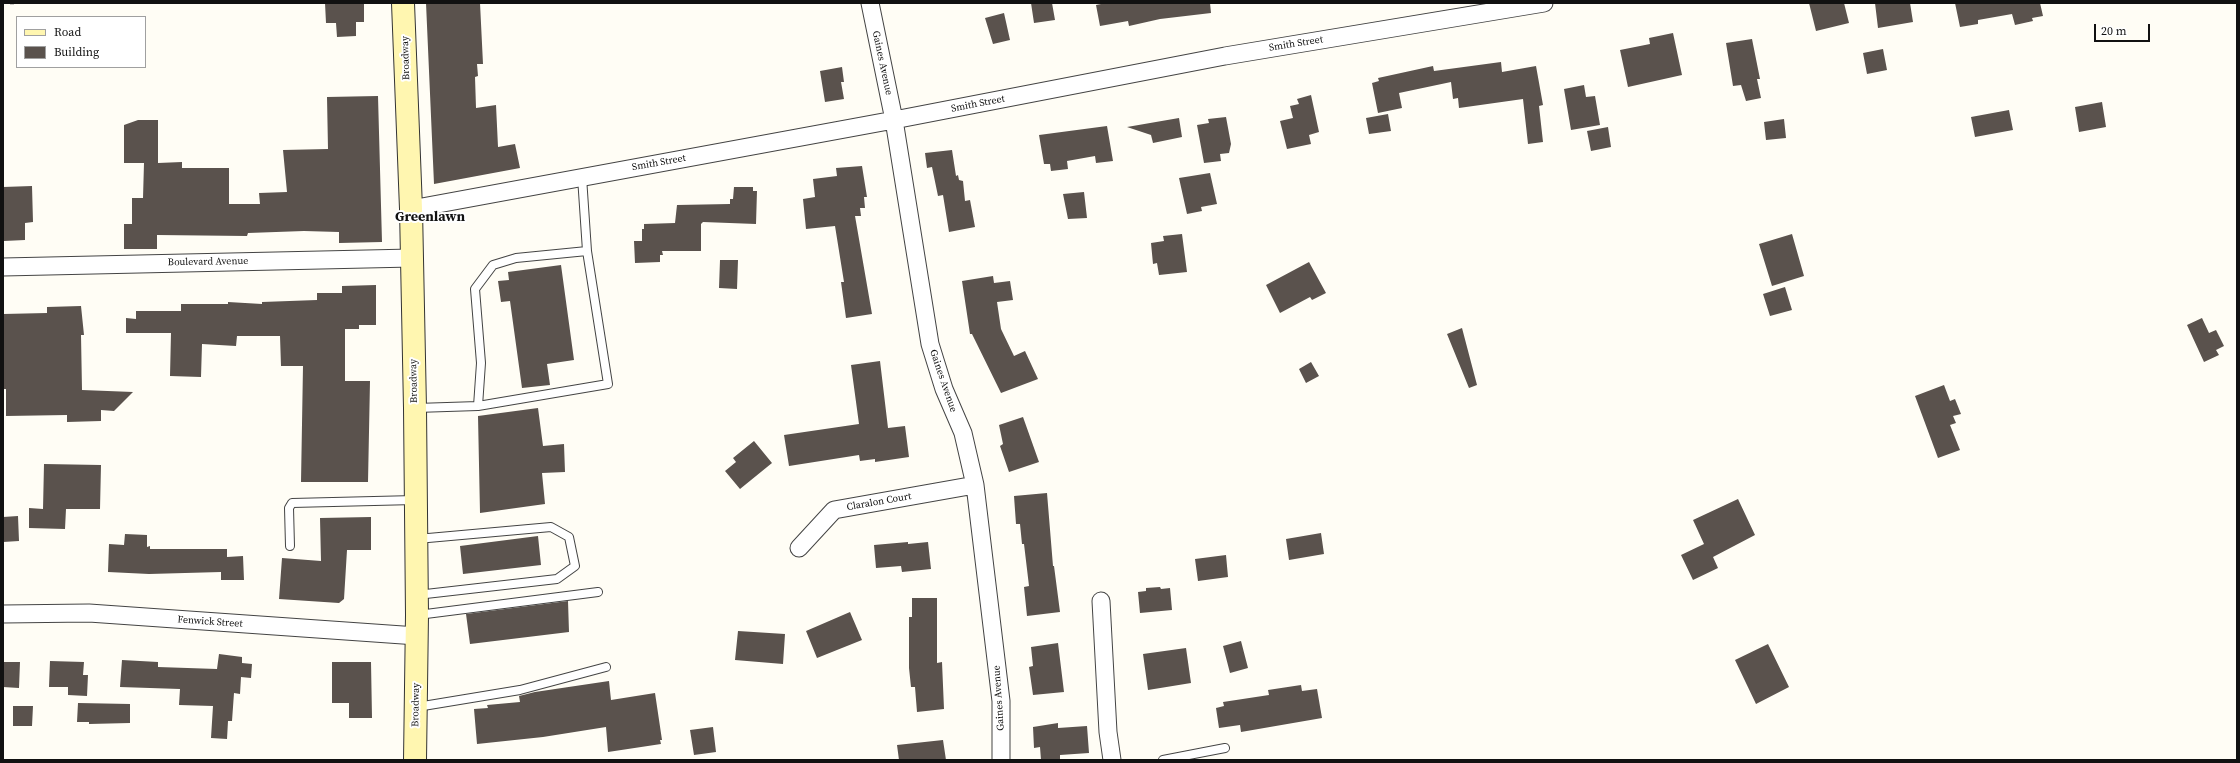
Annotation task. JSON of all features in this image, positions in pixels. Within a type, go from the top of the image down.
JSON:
[{"type":"main road","name":"Broadway","points":[[403,3],[411,209],[415,408],[417,616],[415,760]]},
{"type":"street","name":"Gaines Avenue","points":[[870,3],[894,120],[930,344],[944,388],[963,433],[975,485],[1001,701],[1001,760]]},
{"type":"street","name":"Smith Street","points":[[411,209],[894,120],[1225,56],[1544,3]]},
{"type":"street","name":"Boulevard Avenue","points":[[3,266],[412,258]]},
{"type":"street","name":"Claralon Court","points":[[799,548],[834,510],[975,485]]},
{"type":"street","points":[[1101,601],[1108,732],[1112,760]]},
{"type":"street","name":"Fenwick Street","points":[[3,614],[90,613],[417,616]]},
{"type":"lane","points":[[415,408],[478,406],[608,384],[587,252],[582,177]]},
{"type":"lane","points":[[478,406],[481,363],[475,289],[493,265],[516,258],[587,252]]},
{"type":"lane","points":[[290,546],[289,508],[292,503],[416,500]]},
{"type":"lane","points":[[416,539],[551,526],[569,537],[575,566],[557,579],[417,616]]},
{"type":"lane","points":[[417,616],[598,592]]},
{"type":"lane","points":[[416,707],[520,690],[606,667]]},
{"type":"lane","points":[[1163,760],[1225,748]]},
{"type":"path","points":[[10,3],[16,3]]},
{"type":"building","points":[[325,3],[364,3],[364,22],[356,22],[356,36],[337,37],[336,23],[326,23]]},
{"type":"building","points":[[426,3],[480,3],[483,64],[477,64],[478,76],[475,77],[476,108],[496,105],[498,147],[515,144],[520,168],[434,184]]},
{"type":"building","points":[[1031,3],[1052,3],[1055,20],[1034,23]]},
{"type":"building","points":[[1106,3],[1210,3],[1211,13],[1160,19],[1129,26],[1128,21],[1100,26],[1096,5]]},
{"type":"building","points":[[1809,3],[1844,3],[1849,23],[1816,31]]},
{"type":"building","points":[[1875,3],[1910,3],[1913,22],[1878,28]]},
{"type":"building","points":[[1955,3],[2040,3],[2043,16],[2032,18],[2033,21],[2015,25],[2012,14],[1978,20],[1978,24],[1960,27]]},
{"type":"building","points":[[1004,13],[1010,40],[993,44],[985,18]]},
{"type":"building","points":[[1673,33],[1682,75],[1628,87],[1620,50],[1650,44],[1649,38]]},
{"type":"building","points":[[1752,39],[1760,79],[1757,79],[1761,98],[1746,101],[1741,85],[1733,86],[1726,43]]},
{"type":"building","points":[[1883,49],[1887,70],[1867,74],[1863,53]]},
{"type":"building","points":[[1501,62],[1502,72],[1536,66],[1543,105],[1539,106],[1543,142],[1528,144],[1523,99],[1459,108],[1458,98],[1453,99],[1451,82],[1399,93],[1402,108],[1378,113],[1372,83],[1379,81],[1378,78],[1433,66],[1434,71]]},
{"type":"building","points":[[842,67],[844,82],[841,82],[844,99],[825,102],[820,71]]},
{"type":"building","points":[[1584,85],[1586,97],[1595,96],[1600,125],[1571,130],[1564,89]]},
{"type":"building","points":[[1311,95],[1319,132],[1309,135],[1311,144],[1287,149],[1280,121],[1293,118],[1290,106],[1299,104],[1297,99]]},
{"type":"building","points":[[378,96],[382,242],[339,243],[339,232],[304,231],[248,233],[247,236],[157,235],[157,249],[124,249],[124,224],[132,224],[132,198],[143,198],[144,163],[124,163],[124,125],[138,120],[158,120],[158,163],[182,162],[182,168],[229,168],[229,204],[260,204],[259,193],[287,192],[283,150],[328,149],[327,97]]},
{"type":"building","points":[[2102,102],[2106,127],[2079,132],[2075,107]]},
{"type":"building","points":[[2009,110],[2013,130],[1975,137],[1971,117]]},
{"type":"building","points":[[1388,114],[1391,131],[1369,134],[1366,118]]},
{"type":"building","points":[[1226,117],[1231,144],[1229,153],[1220,154],[1221,161],[1204,163],[1197,125],[1209,123],[1208,119]]},
{"type":"building","points":[[1179,118],[1182,137],[1153,143],[1151,135],[1127,127]]},
{"type":"building","points":[[1784,119],[1786,138],[1766,140],[1764,122]]},
{"type":"building","points":[[1107,126],[1113,161],[1096,163],[1095,156],[1067,161],[1068,169],[1051,171],[1050,164],[1044,164],[1039,135]]},
{"type":"building","points":[[1608,127],[1611,147],[1591,151],[1587,131]]},
{"type":"building","points":[[952,150],[956,176],[958,175],[959,180],[963,181],[965,201],[970,200],[975,227],[949,232],[943,195],[938,196],[932,167],[927,168],[925,153]]},
{"type":"building","points":[[862,166],[867,197],[864,197],[865,208],[860,208],[861,216],[855,216],[872,314],[846,318],[841,282],[844,282],[835,226],[806,229],[803,199],[815,197],[813,179],[837,176],[836,168]]},
{"type":"building","points":[[1210,173],[1217,204],[1201,207],[1202,211],[1187,214],[1179,178]]},
{"type":"building","points":[[32,186],[33,222],[25,223],[25,240],[4,241],[3,187]]},
{"type":"building","points":[[734,187],[753,187],[753,191],[757,191],[756,224],[703,222],[701,224],[701,251],[662,251],[663,255],[660,255],[660,262],[635,263],[634,241],[642,241],[642,229],[644,229],[644,224],[675,223],[677,205],[730,204],[730,199],[733,199]]},
{"type":"building","points":[[1084,192],[1087,218],[1068,219],[1063,194]]},
{"type":"building","points":[[1182,234],[1187,272],[1159,275],[1157,263],[1153,264],[1151,243],[1164,241],[1163,236]]},
{"type":"building","points":[[1792,234],[1804,276],[1772,286],[1759,244]]},
{"type":"building","points":[[720,260],[738,260],[737,289],[719,288]]},
{"type":"building","points":[[1309,262],[1326,293],[1312,300],[1310,297],[1280,313],[1266,285]]},
{"type":"building","points":[[561,265],[574,360],[547,364],[550,385],[522,388],[510,301],[501,302],[498,281],[509,280],[508,272]]},
{"type":"building","points":[[993,276],[994,283],[1010,281],[1013,300],[997,302],[1001,329],[1014,356],[1025,351],[1038,379],[1001,393],[972,334],[970,334],[962,281]]},
{"type":"building","points":[[376,285],[376,325],[359,325],[359,329],[345,329],[345,381],[370,381],[368,482],[301,482],[303,366],[281,366],[280,336],[237,336],[236,346],[202,344],[201,377],[170,376],[171,333],[126,333],[126,318],[136,319],[136,311],[181,311],[181,304],[228,304],[228,302],[262,304],[262,302],[317,300],[317,293],[342,293],[342,286]]},
{"type":"building","points":[[1785,287],[1792,310],[1770,316],[1763,294]]},
{"type":"building","points":[[81,306],[84,335],[81,335],[82,390],[133,392],[114,411],[101,410],[101,421],[67,422],[67,415],[6,416],[6,389],[3,389],[3,314],[47,313],[47,307]]},
{"type":"building","points":[[2202,318],[2209,333],[2216,330],[2224,346],[2216,350],[2219,355],[2204,362],[2187,325]]},
{"type":"building","points":[[1462,328],[1477,385],[1469,388],[1447,334]]},
{"type":"building","points":[[880,361],[888,428],[905,426],[909,457],[875,462],[875,459],[860,461],[859,455],[789,466],[784,435],[859,424],[851,365]]},
{"type":"building","points":[[1311,362],[1319,376],[1306,383],[1299,369]]},
{"type":"building","points":[[1944,385],[1950,401],[1955,399],[1961,414],[1953,416],[1956,423],[1950,425],[1960,450],[1938,458],[1915,396]]},
{"type":"building","points":[[538,408],[543,446],[564,444],[565,472],[542,473],[545,504],[480,513],[478,416]]},
{"type":"building","points":[[1023,417],[1039,462],[1009,472],[1000,446],[1003,444],[999,425]]},
{"type":"building","points":[[754,441],[772,463],[740,489],[725,471],[736,462],[733,458]]},
{"type":"building","points":[[44,464],[101,465],[100,509],[66,509],[65,529],[29,528],[29,508],[43,509]]},
{"type":"building","points":[[1047,493],[1053,566],[1060,612],[1027,616],[1024,587],[1029,586],[1020,524],[1016,524],[1014,496]]},
{"type":"building","points":[[1738,499],[1755,535],[1713,557],[1718,568],[1693,580],[1681,555],[1704,544],[1693,520]]},
{"type":"building","points":[[18,516],[19,541],[3,542],[3,517]]},
{"type":"building","points":[[371,517],[371,550],[347,550],[344,599],[339,603],[279,599],[282,558],[321,561],[320,518]]},
{"type":"building","points":[[1321,533],[1324,554],[1289,560],[1286,539]]},
{"type":"building","points":[[125,534],[147,535],[147,547],[150,546],[150,549],[227,549],[227,557],[243,556],[244,580],[221,580],[221,572],[149,574],[108,572],[109,544],[124,545]]},
{"type":"building","points":[[538,536],[541,565],[463,574],[460,546]]},
{"type":"building","points":[[908,542],[908,544],[928,542],[931,569],[902,572],[901,566],[876,568],[874,545]]},
{"type":"building","points":[[1226,555],[1228,577],[1198,581],[1195,559]]},
{"type":"building","points":[[1160,587],[1161,589],[1170,588],[1172,610],[1140,613],[1138,592],[1146,591],[1146,588]]},
{"type":"building","points":[[912,598],[937,598],[937,663],[942,662],[944,709],[917,712],[915,687],[911,687],[909,668],[909,617],[912,617]]},
{"type":"building","points":[[568,601],[569,632],[470,644],[466,614]]},
{"type":"building","points":[[850,612],[862,640],[817,658],[806,631]]},
{"type":"building","points":[[738,631],[785,634],[783,664],[735,660]]},
{"type":"building","points":[[1241,641],[1248,668],[1230,673],[1223,646]]},
{"type":"building","points":[[1058,643],[1064,692],[1033,695],[1029,667],[1033,666],[1031,647]]},
{"type":"building","points":[[1768,644],[1789,687],[1756,704],[1735,660]]},
{"type":"building","points":[[1186,648],[1191,683],[1148,690],[1143,654]]},
{"type":"building","points":[[219,654],[242,657],[242,663],[252,664],[251,678],[241,677],[240,694],[234,693],[232,721],[228,721],[227,739],[211,738],[213,706],[179,705],[180,689],[120,687],[122,660],[158,662],[158,667],[217,669]]},
{"type":"building","points":[[50,661],[84,662],[83,675],[88,675],[87,696],[68,695],[68,687],[49,687]]},
{"type":"building","points":[[3,662],[20,662],[19,688],[3,687]]},
{"type":"building","points":[[332,662],[371,662],[372,718],[349,718],[349,703],[332,703]]},
{"type":"building","points":[[609,681],[611,700],[655,693],[662,740],[660,740],[661,744],[608,752],[606,727],[543,737],[477,744],[474,709],[488,708],[487,705],[520,702],[519,696],[535,692]]},
{"type":"building","points":[[1301,685],[1302,691],[1317,689],[1322,718],[1241,732],[1240,725],[1219,728],[1216,708],[1224,706],[1223,702],[1269,695],[1268,690]]},
{"type":"building","points":[[78,703],[130,704],[130,723],[89,724],[89,722],[77,722]]},
{"type":"building","points":[[13,706],[33,706],[32,726],[13,726]]},
{"type":"building","points":[[1058,723],[1058,728],[1087,726],[1089,753],[1060,755],[1060,760],[1041,760],[1040,747],[1034,748],[1033,727]]},
{"type":"building","points":[[713,727],[716,752],[694,755],[690,730]]},
{"type":"building","points":[[943,740],[946,760],[899,760],[897,745]]},
{"type":"district","name":"Greenlawn","points":[[430,217]]}]
